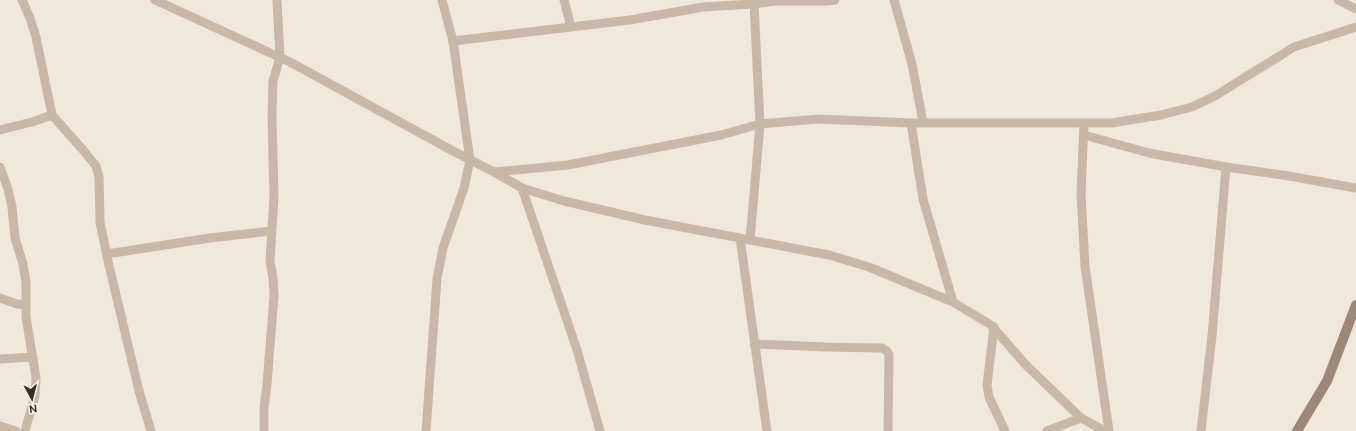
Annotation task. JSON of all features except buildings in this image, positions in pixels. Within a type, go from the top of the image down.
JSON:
[{"type":"street","points":[[155,0],[280,58],[522,188],[564,201],[645,220],[829,255],[869,267],[953,302],[992,325],[1026,364],[1081,418],[1105,431]]},
{"type":"street","points":[[264,431],[264,408],[274,296],[270,261],[274,197],[272,117],[273,81],[280,58],[277,0]]},
{"type":"street","points":[[426,431],[437,280],[443,248],[464,188],[470,160],[453,41],[442,0]]},
{"type":"street","points":[[564,0],[571,27]]},
{"type":"street","points":[[453,41],[630,20],[702,3],[754,4],[775,1],[835,0]]},
{"type":"street","points":[[894,0],[912,64],[923,122]]},
{"type":"street","points":[[1338,0],[1356,9]]},
{"type":"street","points":[[23,1],[36,37],[52,115],[70,134],[96,166],[99,177],[100,222],[139,391],[151,431]]},
{"type":"street","points":[[750,240],[760,124],[754,4]]},
{"type":"street","points":[[494,172],[568,164],[721,135],[760,124],[819,119],[911,123],[1084,123],[1118,122],[1161,115],[1192,107],[1215,96],[1294,47],[1356,27]]},
{"type":"street","points":[[0,130],[52,115]]},
{"type":"street","points":[[911,123],[923,199],[953,302]]},
{"type":"street","points":[[1084,123],[1081,194],[1085,266],[1109,431]]},
{"type":"street","points":[[1084,135],[1149,153],[1356,188]]},
{"type":"street","points":[[0,167],[8,189],[12,207],[15,238],[23,264],[26,282],[28,338],[36,378],[35,396],[24,431]]},
{"type":"street","points":[[1201,431],[1212,328],[1226,167]]},
{"type":"street","points":[[522,188],[577,350],[600,431]]},
{"type":"street","points":[[107,254],[210,238],[271,231]]},
{"type":"street","points":[[740,238],[767,431]]},
{"type":"street","points":[[0,298],[17,304],[26,304]]},
{"type":"street","points":[[1297,431],[1327,381],[1356,305]]},
{"type":"street","points":[[994,327],[987,385],[989,397],[1005,431]]},
{"type":"street","points":[[754,344],[882,348],[887,351],[889,355],[888,431]]},
{"type":"street","points":[[0,359],[33,357]]},
{"type":"street","points":[[1047,431],[1081,418]]},
{"type":"street","points":[[0,426],[12,430]]}]
